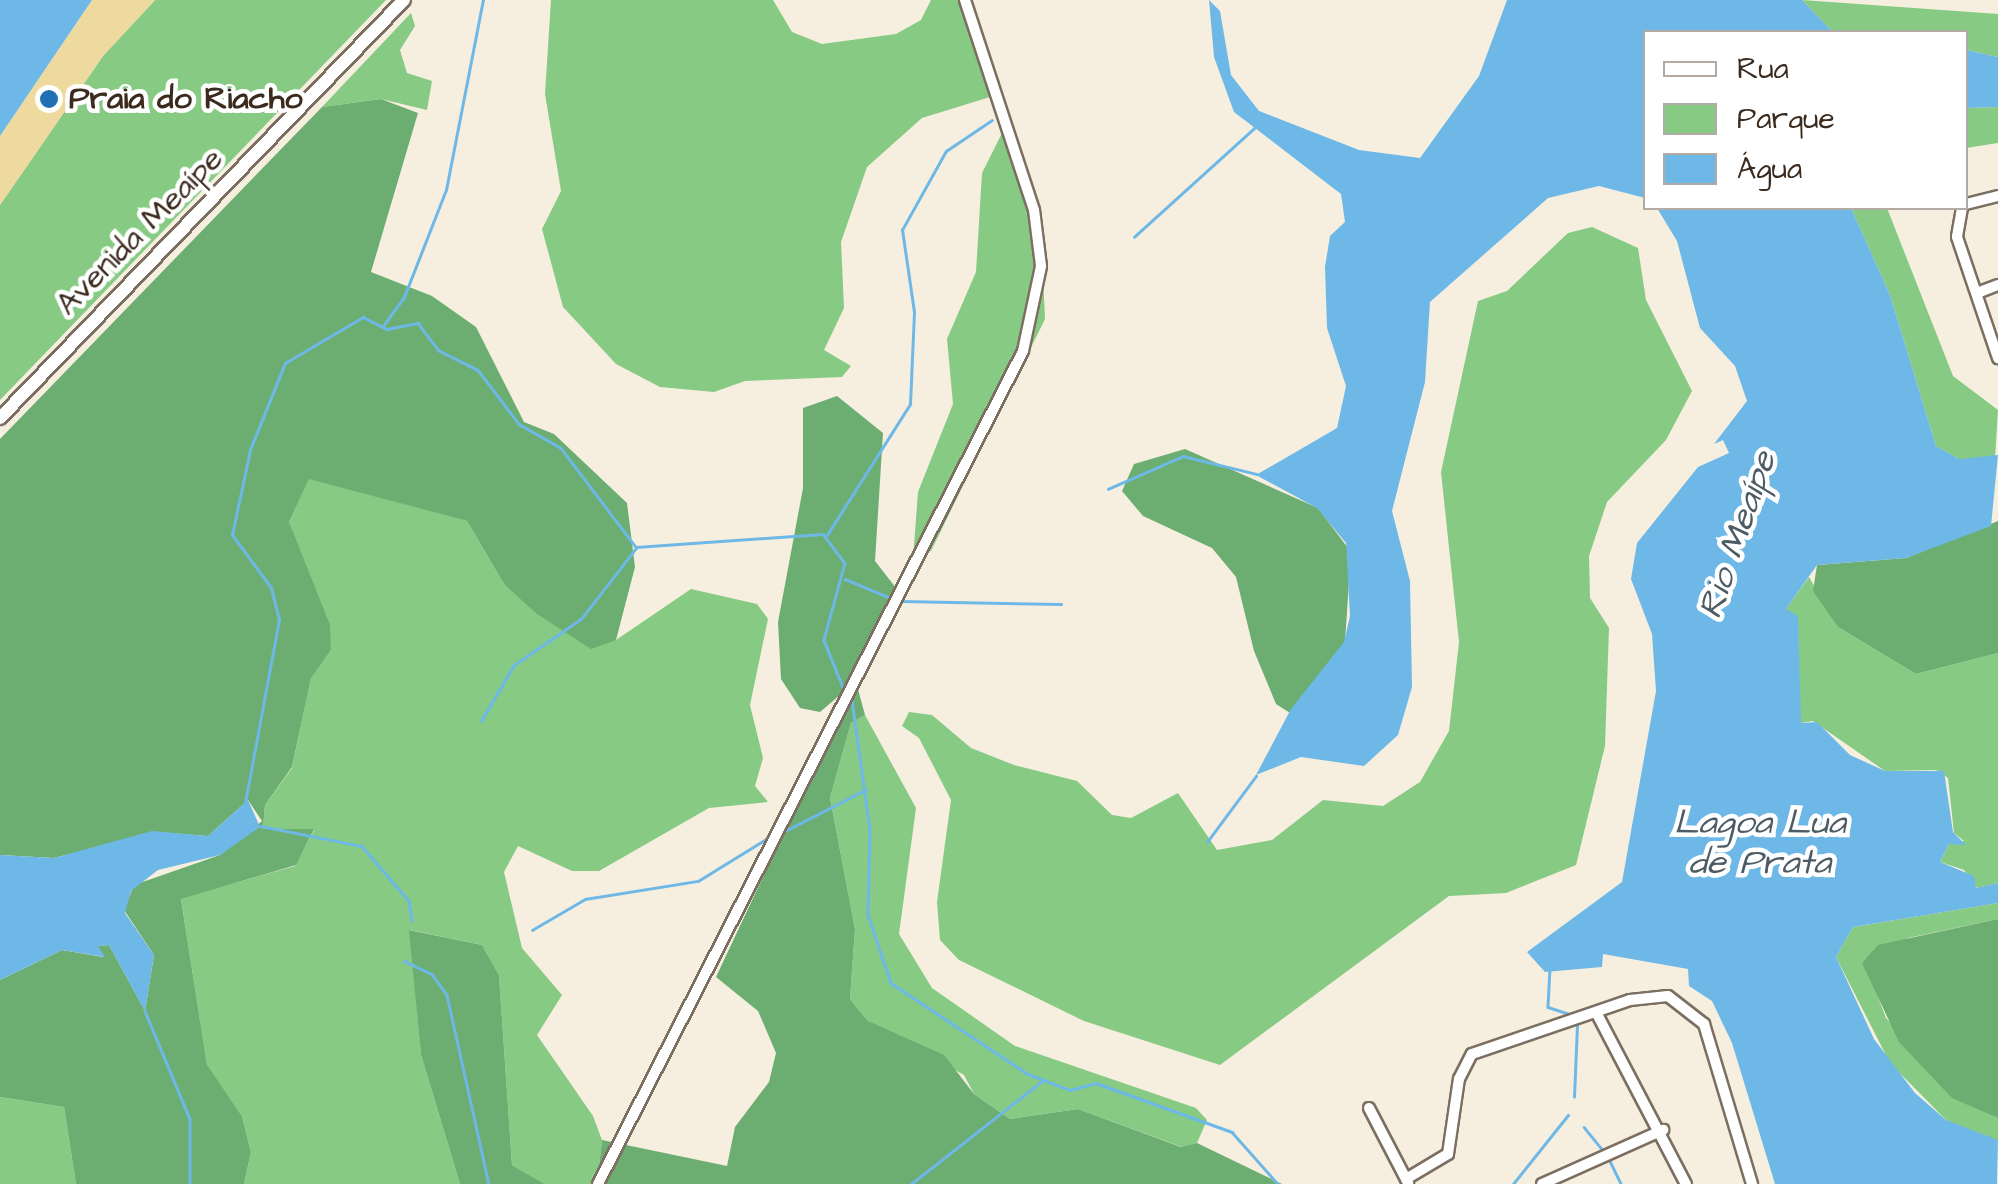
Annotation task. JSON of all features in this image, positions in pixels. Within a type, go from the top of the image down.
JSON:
[{"type":"main road","name":"Avenida Meaípe","points":[[0,418],[404,0]]},
{"type":"street","points":[[598,1184],[1023,351],[1042,266],[1034,210],[966,0]]},
{"type":"street","points":[[1968,205],[1998,196]]},
{"type":"street","points":[[1962,210],[1955,226],[1998,358]]},
{"type":"street","points":[[1977,292],[1998,286]]},
{"type":"street","points":[[1370,1108],[1408,1182],[1448,1154],[1459,1078],[1472,1054],[1655,996],[1692,1006],[1752,1184]]},
{"type":"street","points":[[1597,1014],[1663,1130],[1686,1184]]},
{"type":"street","points":[[1542,1184],[1663,1130]]},
{"type":"green space","points":[[155,0],[386,0],[0,400],[0,205],[103,56]]},
{"type":"green space","points":[[551,0],[773,0],[792,32],[822,44],[896,34],[921,20],[931,0],[972,0],[974,35],[1000,82],[990,97],[922,118],[867,167],[841,242],[844,308],[824,350],[851,366],[842,377],[745,381],[714,392],[660,387],[616,364],[563,307],[542,229],[561,191],[545,94]]},
{"type":"green space","points":[[1802,0],[1998,14],[1998,57],[1968,50],[1968,30],[1831,30]]},
{"type":"green space","points":[[411,13],[415,26],[400,50],[407,73],[432,81],[427,110],[381,99],[322,107]]},
{"type":"green space","points":[[381,99],[418,113],[371,272],[432,296],[476,327],[524,422],[554,434],[627,503],[635,567],[616,640],[591,649],[537,614],[504,584],[467,521],[309,479],[289,522],[330,625],[331,650],[311,678],[292,767],[265,805],[263,829],[314,829],[296,865],[181,899],[207,1065],[242,1116],[251,1152],[244,1184],[76,1184],[64,1107],[0,1097],[0,980],[62,950],[103,957],[98,946],[109,945],[145,1011],[154,955],[124,910],[134,885],[220,855],[262,821],[248,800],[208,836],[157,832],[54,858],[0,855],[0,439],[322,107]]},
{"type":"green space","points":[[1998,107],[1998,143],[1968,148],[1968,108]]},
{"type":"green space","points":[[1002,133],[1041,230],[1045,319],[931,551],[913,559],[918,492],[953,404],[947,339],[976,272],[982,173]]},
{"type":"green space","points":[[1852,210],[1888,210],[1953,376],[1998,410],[1995,458],[1959,459],[1936,446],[1890,295]]},
{"type":"green space","points":[[1592,227],[1638,248],[1646,300],[1692,391],[1666,440],[1607,502],[1589,556],[1590,598],[1609,628],[1605,746],[1576,865],[1506,893],[1449,896],[1220,1065],[1084,1021],[959,960],[940,940],[937,902],[951,800],[919,738],[902,726],[909,712],[932,715],[971,748],[1014,765],[1077,781],[1112,815],[1131,818],[1178,793],[1217,850],[1272,840],[1323,800],[1383,806],[1420,782],[1449,731],[1459,642],[1441,472],[1478,301],[1507,291],[1568,233]]},
{"type":"green space","points":[[837,396],[883,433],[875,561],[896,588],[856,682],[865,715],[851,723],[830,798],[855,929],[850,999],[868,1021],[944,1055],[974,1094],[1010,1119],[1078,1109],[1181,1147],[1197,1143],[1282,1184],[597,1184],[602,1140],[727,1166],[735,1127],[769,1082],[776,1053],[758,1011],[716,977],[854,683],[820,712],[800,708],[781,679],[778,622],[803,488],[803,408]]},
{"type":"green space","points":[[1185,449],[1318,508],[1351,552],[1345,642],[1290,713],[1276,704],[1254,651],[1236,577],[1212,548],[1143,516],[1122,491],[1134,464]]},
{"type":"green space","points":[[309,478],[467,521],[504,584],[616,640],[691,589],[757,604],[768,619],[750,705],[763,758],[755,786],[768,802],[709,808],[599,871],[572,871],[518,846],[504,872],[522,948],[562,995],[537,1035],[593,1116],[602,1140],[597,1184],[545,1184],[512,1165],[499,975],[482,945],[410,930],[421,1055],[460,1184],[244,1184],[251,1152],[242,1116],[207,1066],[181,898],[295,866],[314,830],[263,830],[265,805],[292,768],[311,677],[331,650],[289,522]]},
{"type":"green space","points":[[1998,521],[1998,653],[1916,674],[1838,627],[1813,591],[1817,565],[1906,558]]},
{"type":"green space","points":[[1809,577],[1838,627],[1916,674],[1998,653],[1998,883],[1977,888],[1964,870],[1940,862],[1949,844],[1964,841],[1954,833],[1948,778],[1936,770],[1885,771],[1813,721],[1800,723],[1798,622],[1786,609]]},
{"type":"green space","points":[[865,715],[916,808],[899,934],[932,988],[1015,1046],[1196,1108],[1207,1120],[1197,1143],[1182,1147],[1078,1109],[1010,1119],[974,1094],[964,1075],[868,1021],[850,999],[855,929],[830,798],[851,723]]},
{"type":"green space","points":[[1998,903],[1998,919],[1908,938],[1867,968],[1886,1018],[1960,1099],[1998,1118],[1998,1140],[1983,1140],[1946,1120],[1890,1063],[1836,957],[1853,927]]},
{"type":"green space","points":[[1998,919],[1998,1118],[1952,1098],[1899,1042],[1862,963],[1878,945]]},
{"type":"green space","points":[[409,930],[482,945],[499,975],[512,1165],[545,1184],[460,1184],[421,1055]]},
{"type":"green space","points":[[0,1097],[64,1107],[76,1184],[0,1184]]},
{"type":"sand","name":"Praia do Riacho","points":[[92,0],[155,0],[103,56],[0,205],[0,136]]},
{"type":"water","points":[[0,0],[92,0],[0,136]]},
{"type":"water","points":[[1209,0],[1220,11],[1231,75],[1259,111],[1359,150],[1420,158],[1479,76],[1507,0],[1802,0],[1831,30],[1643,30],[1643,197],[1599,186],[1548,198],[1430,302],[1425,382],[1392,511],[1410,581],[1412,687],[1398,735],[1364,766],[1301,757],[1256,775],[1291,709],[1344,642],[1350,616],[1346,543],[1317,508],[1256,475],[1337,428],[1346,386],[1327,328],[1325,267],[1330,236],[1345,222],[1341,194],[1234,112],[1214,57]]},
{"type":"water","points":[[1968,50],[1998,57],[1998,107],[1968,108]]},
{"type":"water","name":"Lagoa Lua de Prata","points":[[1658,210],[1852,210],[1890,295],[1936,446],[1959,459],[1998,455],[1991,526],[1906,558],[1817,565],[1786,609],[1798,616],[1801,723],[1817,722],[1850,755],[1885,771],[1944,771],[1953,832],[1966,845],[1949,844],[1940,862],[1974,876],[1976,888],[1998,883],[1998,903],[1853,927],[1836,957],[1874,1039],[1915,1093],[1946,1120],[1998,1140],[1997,1184],[1775,1184],[1732,1043],[1712,1001],[1689,986],[1688,969],[1603,954],[1602,967],[1545,972],[1527,952],[1622,882],[1656,691],[1652,634],[1631,579],[1637,543],[1698,467],[1729,453],[1723,440],[1714,444],[1747,401],[1735,366],[1700,328],[1677,241]]},
{"type":"water","points":[[248,800],[260,827],[220,855],[158,870],[131,891],[125,913],[154,955],[145,1011],[109,945],[98,946],[105,957],[62,950],[0,980],[0,855],[54,858],[152,831],[208,836]]},
{"type":"waterway","points":[[383,326],[404,297],[446,190],[483,0]]},
{"type":"waterway","points":[[827,535],[910,404],[914,312],[902,230],[946,151],[992,120]]},
{"type":"waterway","points":[[1134,237],[1254,128]]},
{"type":"waterway","points":[[245,803],[279,620],[271,588],[232,535],[250,450],[285,363],[363,317],[387,329],[418,323],[438,350],[478,370],[519,424],[561,448],[636,547],[823,534],[845,563],[824,640],[844,690]]},
{"type":"waterway","points":[[1108,489],[1183,456],[1257,474]]},
{"type":"waterway","points":[[481,721],[514,665],[581,619],[636,548]]},
{"type":"waterway","points":[[845,579],[893,599]]},
{"type":"waterway","points":[[900,601],[1061,604]]},
{"type":"waterway","points":[[852,700],[870,829],[868,915],[891,983],[1028,1074],[1070,1090],[1096,1083],[1232,1132],[1278,1184]]},
{"type":"waterway","points":[[1207,842],[1256,776]]},
{"type":"waterway","points":[[779,834],[865,790]]},
{"type":"waterway","points":[[261,826],[362,846],[409,901],[412,921]]},
{"type":"waterway","points":[[532,930],[585,899],[698,881],[771,836]]},
{"type":"waterway","points":[[404,961],[432,974],[447,995],[489,1184]]},
{"type":"waterway","points":[[1550,968],[1548,1007],[1572,1015]]},
{"type":"waterway","points":[[145,1011],[190,1119],[190,1184]]},
{"type":"waterway","points":[[1574,1097],[1577,1025]]},
{"type":"waterway","points":[[911,1184],[1042,1081]]},
{"type":"waterway","points":[[1513,1184],[1568,1115]]},
{"type":"waterway","points":[[1584,1127],[1604,1152]]},
{"type":"waterway","points":[[1609,1159],[1621,1184]]},
{"type":"place","name":"Praia do Riacho","points":[[49,99]]},
{"type":"water label","name":"Rio Meaípe","points":[[1738,535]]}]
